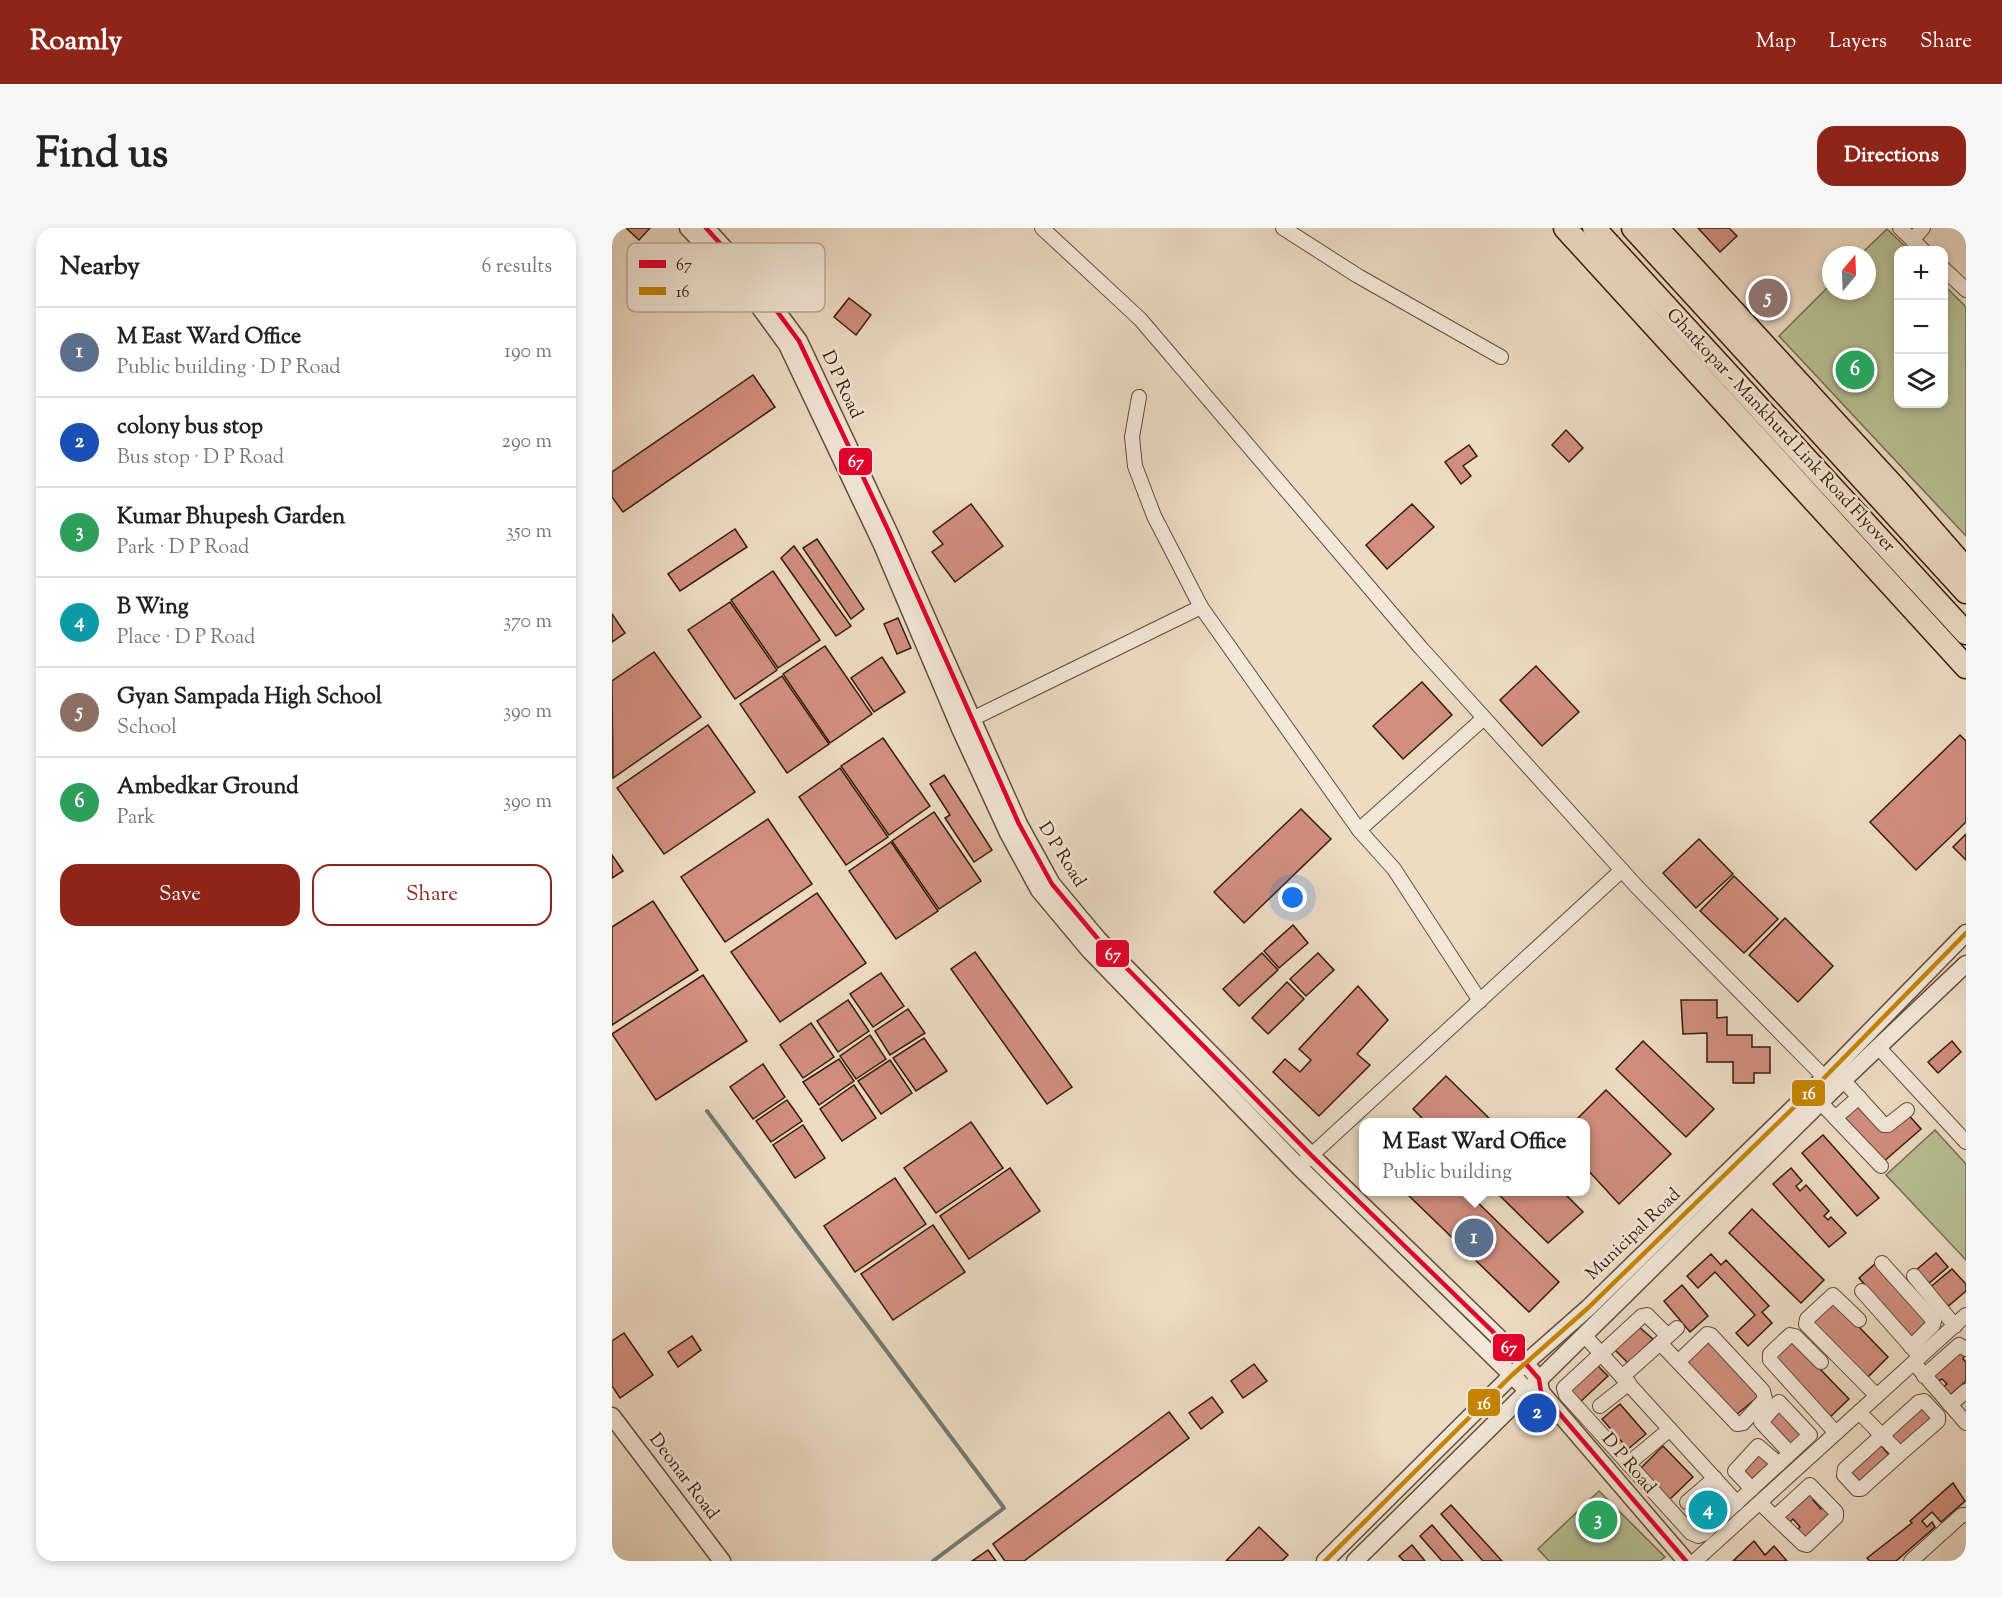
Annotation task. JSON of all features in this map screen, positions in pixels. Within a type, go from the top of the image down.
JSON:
[{"type":"highway","points":[[1565,228],[1966,667]]},
{"type":"highway","name":"Ghatkopar - Mankhurd Link Road Flyover","points":[[1594,228],[1966,633]]},
{"type":"highway","name":"Ghatkopar - Mankhurd Link Road Flyover","points":[[1633,228],[1966,592]]},
{"type":"highway","points":[[1657,228],[1898,491],[1966,569]]},
{"type":"street","name":"D P Road","points":[[688,228],[713,236]]},
{"type":"street","points":[[1042,228],[1156,336],[1421,648],[1622,870],[1834,1082],[1859,1097],[1884,1125],[1888,1125],[1907,1110]]},
{"type":"street","points":[[1283,228],[1358,276],[1501,357]]},
{"type":"street","points":[[1900,228],[1919,246]]},
{"type":"street","points":[[1912,240],[1923,228]]},
{"type":"street","points":[[1948,273],[1966,290]]},
{"type":"street","name":"D P Road","points":[[778,312],[799,341],[947,681],[1003,823],[1036,869]]},
{"type":"street","points":[[1139,397],[1132,437],[1135,466],[1154,516],[1202,607],[1359,830],[1394,869],[1480,1000]]},
{"type":"street","points":[[972,719],[1202,607]]},
{"type":"street","name":"D P Road","points":[[947,681],[972,719],[1019,824],[1036,869],[1039,890],[1512,1375],[1536,1387]]},
{"type":"street","points":[[1359,830],[1484,718]]},
{"type":"street","points":[[1305,1161],[1622,870]]},
{"type":"street","name":"Municipal Road","points":[[1355,1561],[1536,1387],[1584,1335],[1821,1103],[1834,1082],[1966,933]]},
{"type":"street","name":"Municipal Road","points":[[1336,1557],[1512,1375],[1834,1082],[1879,1048],[1966,964]]},
{"type":"street","points":[[1879,1048],[1966,1142]]},
{"type":"street","points":[[1835,1118],[1859,1097]]},
{"type":"street","points":[[1821,1103],[1881,1166]]},
{"type":"street","name":"D P Road","points":[[1305,1161],[1526,1364],[1536,1387],[1686,1561]]},
{"type":"street","points":[[1882,1263],[1934,1321],[1915,1356]]},
{"type":"street","points":[[1914,1276],[1955,1326]]},
{"type":"street","points":[[1862,1291],[1915,1356],[1924,1376],[1966,1423]]},
{"type":"street","points":[[1859,1320],[1833,1295],[1807,1319],[1806,1324],[1877,1396]]},
{"type":"street","points":[[1678,1362],[1707,1334],[1711,1335],[1763,1391],[1765,1399],[1743,1423],[1737,1424],[1678,1362],[1668,1336],[1647,1315],[1642,1316],[1564,1388],[1566,1395],[1691,1533],[1698,1536],[1790,1454]]},
{"type":"street","points":[[1695,1561],[1877,1396],[1915,1356],[1966,1315]]},
{"type":"street","points":[[1584,1335],[1737,1503]]},
{"type":"street","points":[[1821,1362],[1795,1336],[1790,1335],[1770,1354],[1770,1360],[1836,1433]]},
{"type":"street","points":[[1600,1406],[1668,1336]]},
{"type":"street","points":[[1924,1376],[1959,1345],[1966,1349]]},
{"type":"street","points":[[1950,1404],[1966,1391]]},
{"type":"street","points":[[1919,1401],[1924,1401],[1938,1416],[1938,1421],[1900,1454],[1861,1489],[1857,1489],[1844,1474],[1845,1469],[1881,1435],[1919,1401]]},
{"type":"street","points":[[1859,1412],[1900,1454]]},
{"type":"street","name":"Deonar Road","points":[[612,1416],[617,1433],[711,1561]]},
{"type":"street","points":[[1628,1464],[1670,1429]]},
{"type":"street","name":"Deonar Road","points":[[617,1433],[722,1561]]},
{"type":"street","points":[[1752,1489],[1736,1471],[1758,1446],[1779,1464]]},
{"type":"street","points":[[1687,1502],[1715,1478]]},
{"type":"street","points":[[1760,1503],[1775,1517],[1807,1545],[1836,1517],[1836,1512],[1810,1485],[1775,1517]]},
{"type":"street","points":[[1911,1561],[1962,1515],[1966,1515]]},
{"type":"green space","points":[[1887,229],[1905,246],[1894,246],[1894,408],[1948,408],[1948,289],[1966,307],[1966,536],[1779,336],[1822,293],[1822,300],[1876,300],[1876,246],[1869,246]]},
{"type":"green space","points":[[1935,1130],[1966,1164],[1966,1260],[1886,1175]]},
{"type":"green space","points":[[1599,1491],[1665,1557],[1660,1561],[1549,1561],[1538,1549]]},
{"type":"building","points":[[626,228],[650,228],[639,240]]},
{"type":"building","points":[[1698,228],[1729,228],[1737,236],[1720,252]]},
{"type":"building","points":[[849,298],[871,315],[856,335],[834,317]]},
{"type":"building","points":[[753,375],[775,407],[623,512],[612,497],[612,472]]},
{"type":"building","points":[[1566,430],[1583,448],[1569,462],[1552,445]]},
{"type":"building","points":[[1469,445],[1477,456],[1463,466],[1471,476],[1461,484],[1445,462]]},
{"type":"building","points":[[971,504],[1003,546],[955,582],[932,552],[943,544],[933,532]]},
{"type":"building","points":[[1412,504],[1434,527],[1387,569],[1366,545]]},
{"type":"building","points":[[735,529],[747,547],[680,591],[668,574]]},
{"type":"building","points":[[817,539],[864,609],[851,619],[803,548]]},
{"type":"building","points":[[794,546],[851,626],[836,636],[781,558]]},
{"type":"building","points":[[773,571],[820,640],[778,668],[731,600]]},
{"type":"building","points":[[730,602],[777,670],[735,699],[688,630]]},
{"type":"building","points":[[612,614],[625,633],[612,642]]},
{"type":"building","points":[[898,618],[911,648],[897,654],[884,624]]},
{"type":"building","points":[[825,646],[872,714],[830,743],[783,674]]},
{"type":"building","points":[[654,652],[701,717],[613,778],[612,681]]},
{"type":"building","points":[[882,657],[905,692],[874,712],[851,678]]},
{"type":"building","points":[[1536,666],[1579,712],[1542,746],[1500,700]]},
{"type":"building","points":[[782,676],[829,744],[787,773],[740,704]]},
{"type":"building","points":[[1422,682],[1452,715],[1403,759],[1373,726]]},
{"type":"building","points":[[708,725],[755,792],[664,854],[617,788]]},
{"type":"building","points":[[1960,735],[1966,741],[1966,822],[1916,870],[1870,822]]},
{"type":"building","points":[[883,738],[930,806],[889,835],[841,766]]},
{"type":"building","points":[[840,768],[888,837],[846,865],[799,797]]},
{"type":"building","points":[[944,775],[992,850],[974,862],[945,818],[950,815],[930,784]]},
{"type":"building","points":[[1301,809],[1331,839],[1244,923],[1214,892]]},
{"type":"building","points":[[934,812],[981,881],[939,909],[892,841]]},
{"type":"building","points":[[768,819],[812,884],[725,942],[681,877]]},
{"type":"building","points":[[1966,834],[1966,860],[1953,847]]},
{"type":"building","points":[[1699,839],[1733,874],[1696,908],[1663,873]]},
{"type":"building","points":[[891,842],[938,911],[896,939],[849,871]]},
{"type":"building","points":[[612,855],[623,871],[612,878]]},
{"type":"building","points":[[1734,876],[1778,919],[1744,953],[1700,911]]},
{"type":"building","points":[[817,893],[866,963],[780,1022],[731,952]]},
{"type":"building","points":[[653,901],[698,970],[612,1025],[612,927]]},
{"type":"building","points":[[1785,918],[1833,966],[1798,1002],[1749,955]]},
{"type":"building","points":[[1293,925],[1308,943],[1279,968],[1264,951]]},
{"type":"building","points":[[975,952],[1072,1087],[1047,1104],[951,969]]},
{"type":"building","points":[[1262,953],[1278,970],[1239,1006],[1223,989]]},
{"type":"building","points":[[1318,953],[1334,970],[1306,996],[1290,979]]},
{"type":"building","points":[[881,973],[904,1006],[873,1027],[850,994]]},
{"type":"building","points":[[703,975],[747,1041],[656,1100],[612,1034]]},
{"type":"building","points":[[1287,982],[1304,999],[1268,1034],[1252,1018]]},
{"type":"building","points":[[1358,986],[1388,1020],[1357,1054],[1370,1065],[1319,1116],[1273,1072],[1285,1059],[1300,1072],[1311,1060],[1299,1049]]},
{"type":"building","points":[[848,1000],[869,1031],[838,1052],[817,1021]]},
{"type":"building","points":[[1681,1000],[1717,1000],[1717,1018],[1727,1017],[1727,1035],[1752,1035],[1752,1047],[1770,1047],[1770,1073],[1754,1073],[1754,1083],[1733,1083],[1733,1062],[1707,1062],[1707,1033],[1683,1034]]},
{"type":"building","points":[[908,1009],[925,1033],[890,1055],[875,1031]]},
{"type":"building","points":[[811,1023],[834,1057],[803,1078],[780,1045]]},
{"type":"building","points":[[870,1035],[886,1059],[856,1079],[840,1056]]},
{"type":"building","points":[[924,1038],[947,1071],[916,1091],[893,1058]]},
{"type":"building","points":[[1643,1041],[1714,1109],[1686,1137],[1616,1069]]},
{"type":"building","points":[[1952,1041],[1961,1052],[1938,1073],[1928,1062]]},
{"type":"building","points":[[839,1059],[854,1081],[819,1105],[803,1082]]},
{"type":"building","points":[[890,1060],[912,1093],[881,1114],[858,1081]]},
{"type":"building","points":[[763,1064],[785,1097],[753,1119],[730,1087]]},
{"type":"building","points":[[1446,1076],[1489,1118],[1422,1118],[1413,1109]]},
{"type":"building","points":[[854,1085],[876,1118],[842,1141],[820,1109]]},
{"type":"building","points":[[1606,1090],[1671,1154],[1619,1204],[1590,1172],[1590,1118],[1578,1118]]},
{"type":"building","points":[[787,1100],[802,1121],[771,1142],[756,1121]]},
{"type":"building","points":[[1860,1102],[1885,1130],[1906,1112],[1921,1129],[1882,1163],[1843,1118]]},
{"type":"building","points":[[971,1122],[1003,1168],[936,1213],[904,1168]]},
{"type":"building","points":[[803,1125],[825,1158],[795,1178],[773,1145]]},
{"type":"building","points":[[1823,1135],[1879,1198],[1857,1216],[1802,1153]]},
{"type":"building","points":[[1010,1168],[1040,1211],[969,1259],[940,1216]]},
{"type":"building","points":[[1791,1168],[1802,1181],[1796,1186],[1800,1191],[1806,1185],[1829,1211],[1824,1216],[1828,1220],[1831,1217],[1846,1233],[1829,1247],[1773,1184]]},
{"type":"building","points":[[895,1178],[926,1224],[855,1272],[824,1226]]},
{"type":"building","points":[[1409,1196],[1471,1196],[1559,1282],[1529,1312]]},
{"type":"building","points":[[1500,1196],[1567,1196],[1583,1212],[1548,1243]]},
{"type":"building","points":[[1752,1209],[1824,1280],[1801,1303],[1729,1233]]},
{"type":"building","points":[[933,1225],[965,1272],[893,1320],[861,1274]]},
{"type":"building","points":[[1936,1253],[1948,1267],[1927,1285],[1915,1271]]},
{"type":"building","points":[[1711,1254],[1721,1265],[1726,1260],[1769,1306],[1762,1312],[1772,1323],[1748,1346],[1736,1333],[1755,1315],[1715,1272],[1698,1288],[1687,1276]]},
{"type":"building","points":[[1877,1262],[1931,1323],[1913,1339],[1859,1278]]},
{"type":"building","points":[[1952,1269],[1966,1284],[1966,1291],[1945,1309],[1928,1289]]},
{"type":"building","points":[[1682,1285],[1708,1316],[1690,1332],[1664,1301]]},
{"type":"building","points":[[1832,1299],[1888,1357],[1866,1379],[1809,1322]]},
{"type":"building","points":[[1638,1326],[1653,1339],[1629,1364],[1615,1350]]},
{"type":"building","points":[[624,1333],[653,1375],[620,1398],[612,1386],[612,1341]]},
{"type":"building","points":[[692,1336],[701,1350],[678,1367],[668,1352]]},
{"type":"building","points":[[1709,1337],[1760,1395],[1735,1416],[1685,1359]]},
{"type":"building","points":[[1792,1340],[1849,1399],[1828,1419],[1774,1358]]},
{"type":"building","points":[[1963,1348],[1966,1352],[1963,1359],[1966,1362],[1966,1381],[1949,1396],[1942,1388],[1947,1384],[1942,1379],[1938,1381],[1931,1374]]},
{"type":"building","points":[[1254,1364],[1267,1381],[1243,1398],[1231,1381]]},
{"type":"building","points":[[1596,1364],[1608,1376],[1579,1403],[1568,1390]]},
{"type":"building","points":[[1212,1397],[1223,1412],[1201,1429],[1189,1413]]},
{"type":"building","points":[[1620,1404],[1646,1434],[1628,1449],[1602,1419]]},
{"type":"building","points":[[1780,1404],[1807,1433],[1791,1449],[1764,1420]]},
{"type":"building","points":[[1924,1405],[1935,1416],[1902,1448],[1890,1433]]},
{"type":"building","points":[[1169,1412],[1189,1438],[1024,1561],[1005,1561],[993,1544]]},
{"type":"building","points":[[1878,1442],[1891,1457],[1859,1486],[1847,1471]]},
{"type":"building","points":[[1663,1446],[1693,1477],[1669,1500],[1639,1470]]},
{"type":"building","points":[[1760,1448],[1773,1462],[1751,1484],[1738,1470]]},
{"type":"building","points":[[1953,1483],[1965,1501],[1941,1522],[1932,1512],[1922,1521],[1927,1527],[1932,1522],[1935,1527],[1896,1561],[1870,1561],[1867,1558],[1912,1523],[1910,1521]]},
{"type":"building","points":[[1719,1488],[1731,1503],[1698,1532],[1685,1517]]},
{"type":"building","points":[[1810,1489],[1817,1497],[1813,1500],[1821,1509],[1825,1505],[1833,1514],[1805,1540],[1796,1531],[1800,1527],[1793,1519],[1789,1523],[1782,1515]]},
{"type":"building","points":[[1451,1505],[1502,1561],[1483,1561],[1441,1514]]},
{"type":"building","points":[[1432,1525],[1463,1561],[1442,1561],[1420,1536]]},
{"type":"building","points":[[1259,1527],[1288,1555],[1282,1561],[1226,1561]]},
{"type":"building","points":[[1754,1541],[1765,1555],[1774,1546],[1787,1561],[1733,1561]]},
{"type":"building","points":[[1412,1545],[1425,1561],[1404,1561],[1399,1556]]},
{"type":"building","points":[[988,1550],[996,1561],[972,1561]]},
{"type":"waterway","points":[[707,1111],[1004,1508],[933,1561]]},
{"type":"transit line","name":"67","points":[[706,228],[720,243]]},
{"type":"transit line","name":"67","points":[[778,312],[799,341],[889,532],[1019,824],[1052,884],[1098,939],[1311,1155],[1526,1364],[1539,1379],[1541,1392],[1686,1561]]},
{"type":"transit line","name":"16","points":[[1325,1561],[1512,1375],[1588,1308],[1825,1077],[1966,933]]},
{"type":"place","name":"Gyan Sampada High School","points":[[1768,298]]},
{"type":"place","name":"Ambedkar Ground","points":[[1855,370]]},
{"type":"place","name":"M East Ward Office","points":[[1474,1238]]},
{"type":"place","name":"colony bus stop","points":[[1537,1413]]},
{"type":"place","name":"B Wing","points":[[1708,1510]]},
{"type":"place","name":"Kumar Bhupesh Garden","points":[[1598,1520]]}]
